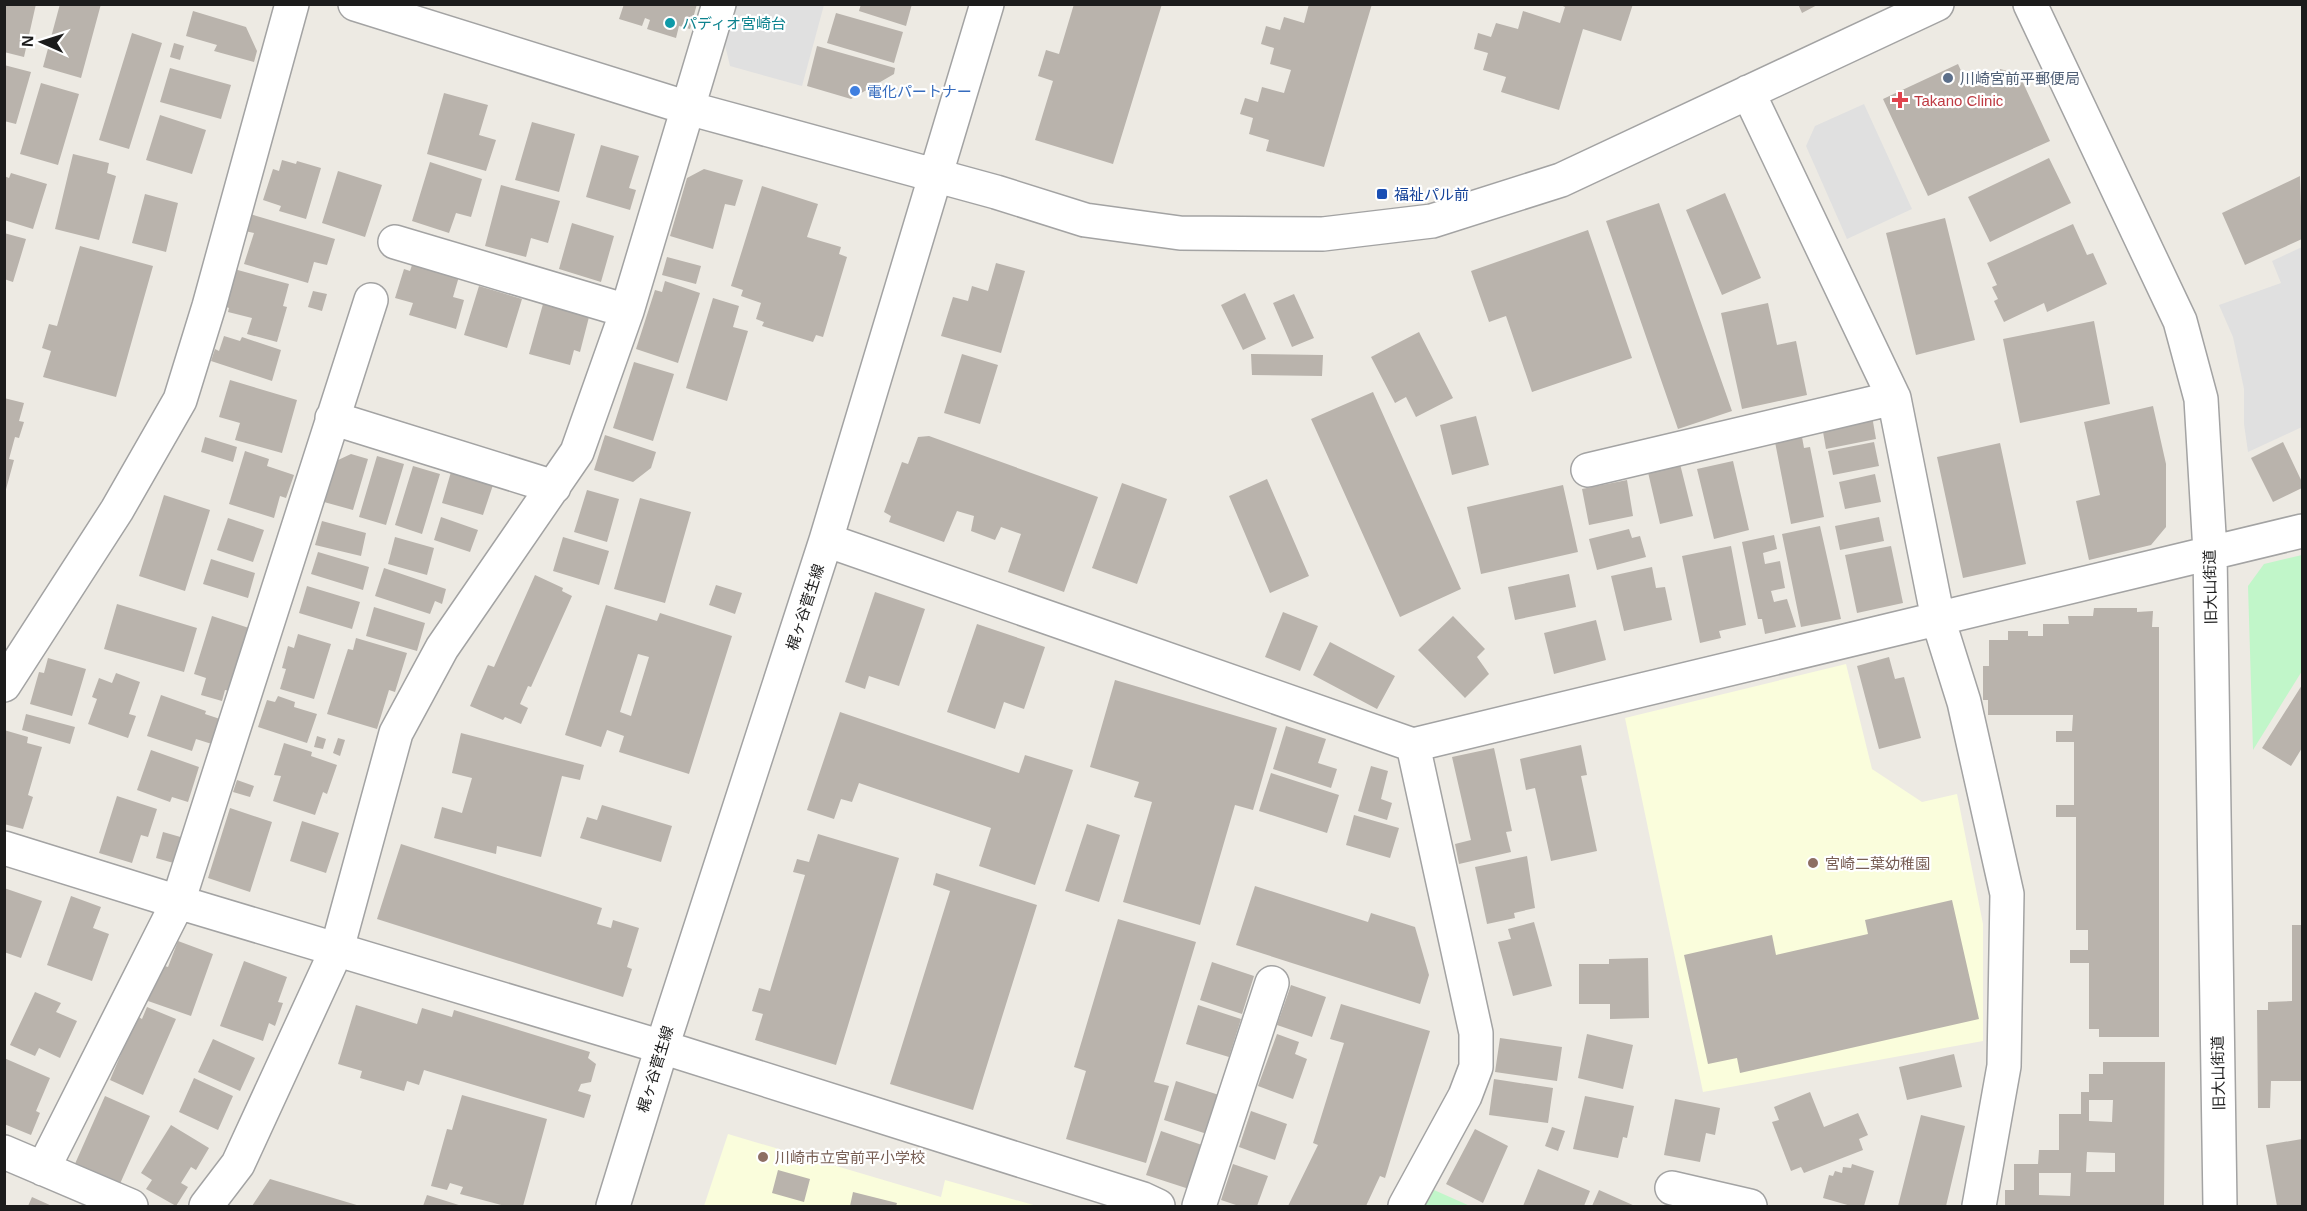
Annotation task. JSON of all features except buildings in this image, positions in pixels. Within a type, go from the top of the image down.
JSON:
[{"type":"street","points":[[4,685],[117,510],[180,400],[212,295],[292,4]]},
{"type":"street","points":[[355,4],[688,108],[1085,220],[1180,233],[1323,234],[1432,220],[1562,180],[1937,4]]},
{"type":"street","points":[[206,1206],[238,1164],[337,949],[396,733],[442,648],[577,452],[627,311],[719,4]]},
{"type":"street","name":"梶ヶ谷菅生線","points":[[613,1206],[826,540],[987,4]]},
{"type":"street","name":"旧大山街道","points":[[2030,4],[2180,321],[2201,399],[2210,552],[2220,1206]]},
{"type":"street","points":[[1748,93],[1894,398],[1938,619],[1964,702],[2007,894],[2004,1066],[1979,1206]]},
{"type":"street","points":[[395,242],[627,311]]},
{"type":"street","points":[[43,1169],[178,902],[371,300]]},
{"type":"street","points":[[1588,470],[1894,398]]},
{"type":"street","points":[[332,418],[554,487]]},
{"type":"street","points":[[826,540],[1413,745],[2302,531]]},
{"type":"street","points":[[1405,1206],[1465,1096],[1476,1067],[1476,1033],[1413,745]]},
{"type":"street","points":[[4,848],[662,1047],[1143,1199],[1158,1206]]},
{"type":"street","points":[[1199,1206],[1272,983]]},
{"type":"street","points":[[4,1152],[131,1206]]},
{"type":"street","points":[[1672,1188],[1750,1206]]},
{"type":"shaded area","points":[[734,5],[824,5],[802,86],[730,66],[724,41]]},
{"type":"shaded area","points":[[1864,104],[1912,209],[1847,239],[1806,146],[1815,126]]},
{"type":"shaded area","points":[[2302,247],[2302,427],[2248,452],[2244,424],[2244,389],[2233,337],[2219,305],[2281,283],[2272,261]]},
{"type":"shaded area","name":"宮崎二葉幼稚園","points":[[1846,664],[1872,769],[1922,802],[1957,794],[1983,924],[1983,1041],[1703,1092],[1625,718]]},
{"type":"shaded area","name":"川崎市立宮前平小学校","points":[[728,1134],[941,1197],[945,1180],[1037,1206],[704,1206]]},
{"type":"green space","points":[[2302,555],[2302,671],[2253,750],[2248,586],[2264,564]]},
{"type":"green space","points":[[1434,1190],[1470,1206],[1425,1206]]},
{"type":"place","name":"パディオ宮崎台","points":[[670,23]]},
{"type":"place","name":"川崎宮前平郵便局","points":[[1948,78]]},
{"type":"place","name":"電化パートナー","points":[[855,91]]},
{"type":"place","name":"Takano Clinic","points":[[1900,100]]},
{"type":"place","name":"福祉パル前","points":[[1382,194]]},
{"type":"place","name":"宮崎二葉幼稚園","points":[[1813,863]]},
{"type":"place","name":"川崎市立宮前平小学校","points":[[763,1157]]}]
